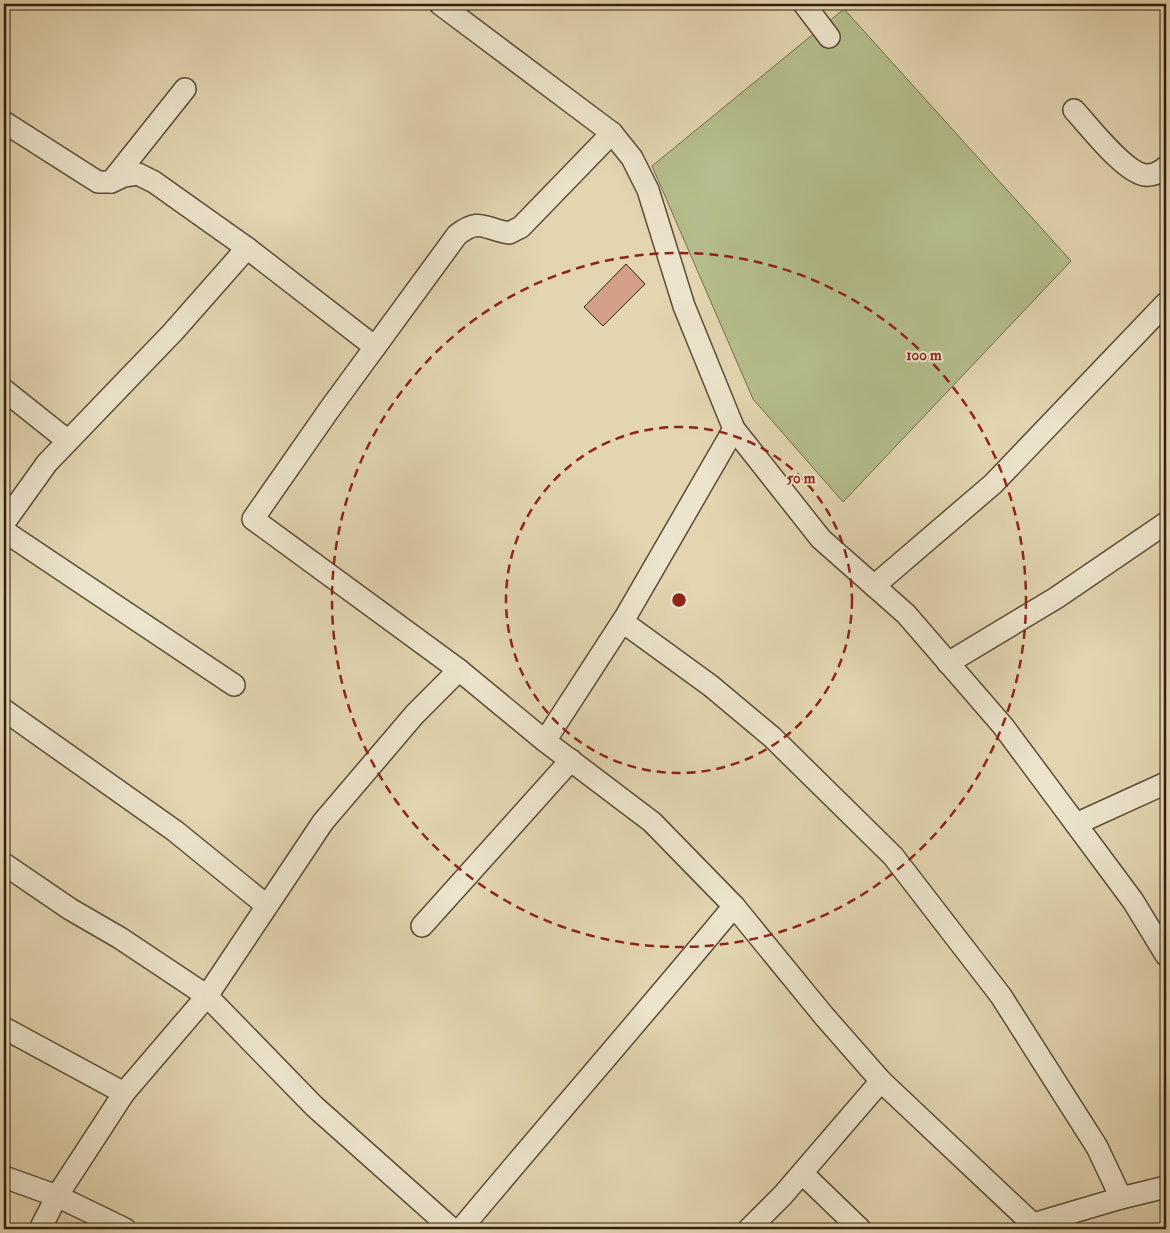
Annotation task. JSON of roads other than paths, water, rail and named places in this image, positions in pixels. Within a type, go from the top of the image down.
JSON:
[{"type":"street","points":[[440,4],[612,133],[632,158],[648,190],[684,306],[734,429],[821,539],[906,614],[1003,726],[1133,901],[1166,955]]},
{"type":"street","points":[[804,4],[829,37]]},
{"type":"street","points":[[111,182],[184,89]]},
{"type":"street","points":[[1074,110],[1129,168],[1145,175],[1158,173],[1166,167]]},
{"type":"street","points":[[4,122],[98,182],[111,182],[124,176],[138,174],[154,182],[247,248],[375,347]]},
{"type":"street","points":[[612,133],[521,227],[509,233],[482,225],[469,226],[457,235],[375,347],[254,520],[459,670],[545,740],[652,822],[734,906],[824,1016],[881,1081],[1036,1227],[1121,1198],[1166,1187]]},
{"type":"street","points":[[4,524],[46,463],[173,332],[247,248]]},
{"type":"street","points":[[874,586],[993,484],[1166,304]]},
{"type":"street","points":[[4,390],[68,441]]},
{"type":"street","points":[[545,740],[623,622],[734,429]]},
{"type":"street","points":[[948,663],[1056,598],[1166,523]]},
{"type":"street","points":[[4,531],[234,685]]},
{"type":"street","points":[[623,622],[711,686],[772,738],[893,856],[1001,996],[1097,1147],[1121,1198]]},
{"type":"street","points":[[40,1229],[57,1196],[124,1093],[207,996],[323,822],[415,714],[459,670]]},
{"type":"street","points":[[4,710],[175,831],[266,905]]},
{"type":"street","points":[[422,926],[571,760]]},
{"type":"street","points":[[1076,824],[1166,783]]},
{"type":"street","points":[[4,864],[70,909],[120,938],[207,996],[314,1106],[452,1229]]},
{"type":"street","points":[[461,1229],[554,1117],[624,1039],[734,906]]},
{"type":"street","points":[[4,1028],[124,1093]]},
{"type":"street","points":[[749,1229],[802,1173],[881,1081]]},
{"type":"street","points":[[802,1173],[860,1229]]},
{"type":"street","points":[[4,1177],[57,1196],[125,1229]]}]
